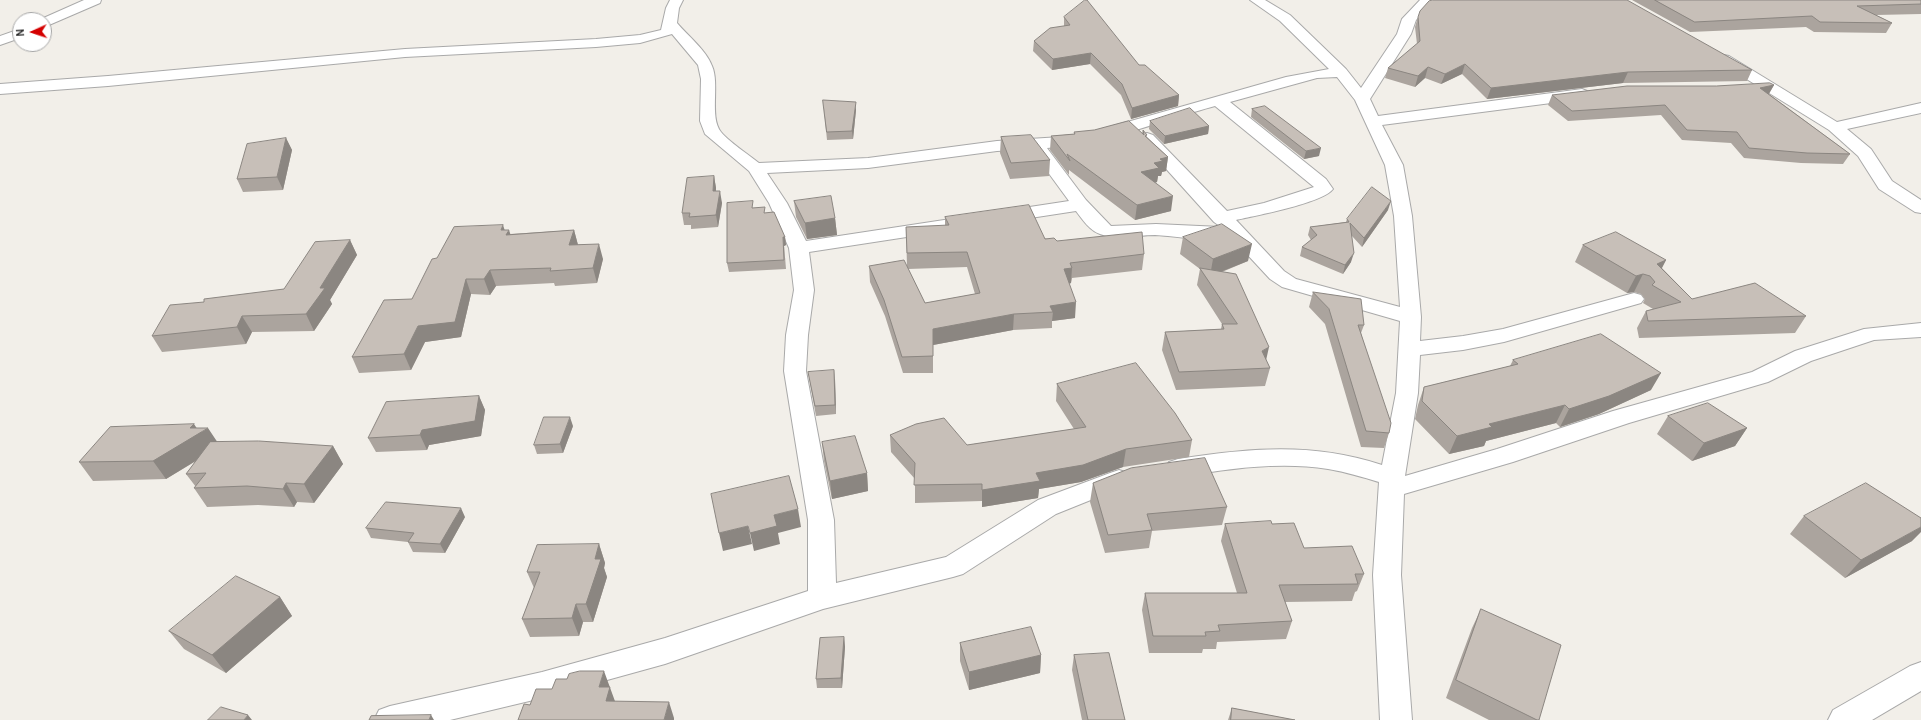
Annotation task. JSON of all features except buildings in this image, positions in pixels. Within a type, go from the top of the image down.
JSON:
[{"type":"street","points":[[52,19],[95,0]]},
{"type":"street","points":[[1256,0],[1285,18],[1313,43],[1341,72],[1362,99],[1394,165],[1403,216],[1411,317],[1407,393],[1392,483],[1387,575],[1396,720]]},
{"type":"street","points":[[1362,99],[1404,34],[1410,19],[1418,8],[1428,0]]},
{"type":"street","points":[[0,89],[124,80],[405,53],[596,43],[658,36],[666,33],[671,25],[672,11],[676,1]]},
{"type":"street","points":[[671,25],[695,51],[704,65],[708,79],[708,121],[713,134],[755,168],[778,202],[799,248],[804,290],[797,335],[795,371],[820,520],[822,598]]},
{"type":"street","points":[[0,41],[12,36]]},
{"type":"street","points":[[1714,54],[1770,86],[1835,127],[1865,153],[1885,185],[1921,208]]},
{"type":"street","points":[[755,168],[868,163],[997,146],[1036,144],[1092,138],[1135,126],[1160,116],[1291,80],[1316,74],[1341,72]]},
{"type":"street","points":[[1744,88],[1770,86]]},
{"type":"street","points":[[1373,121],[1596,93]]},
{"type":"street","points":[[1218,100],[1320,183],[1324,189],[1319,192],[1268,208],[1221,218]]},
{"type":"street","points":[[1835,127],[1921,108]]},
{"type":"street","points":[[1135,126],[1276,275],[1289,283],[1411,317]]},
{"type":"street","points":[[1036,144],[1082,205],[1100,226],[1106,230],[1117,232],[1158,229],[1198,234],[1236,232]]},
{"type":"street","points":[[799,248],[862,237],[1082,205]]},
{"type":"street","points":[[1410,349],[1463,343],[1504,334],[1634,299]]},
{"type":"street","points":[[390,720],[542,685],[665,651],[786,612],[822,598],[953,566],[1047,507],[1124,477],[1257,458],[1306,458],[1348,464],[1392,483],[1526,450],[1621,417],[1760,376],[1803,356],[1872,334],[1921,330]]},
{"type":"street","points":[[1844,720],[1921,675]]}]
